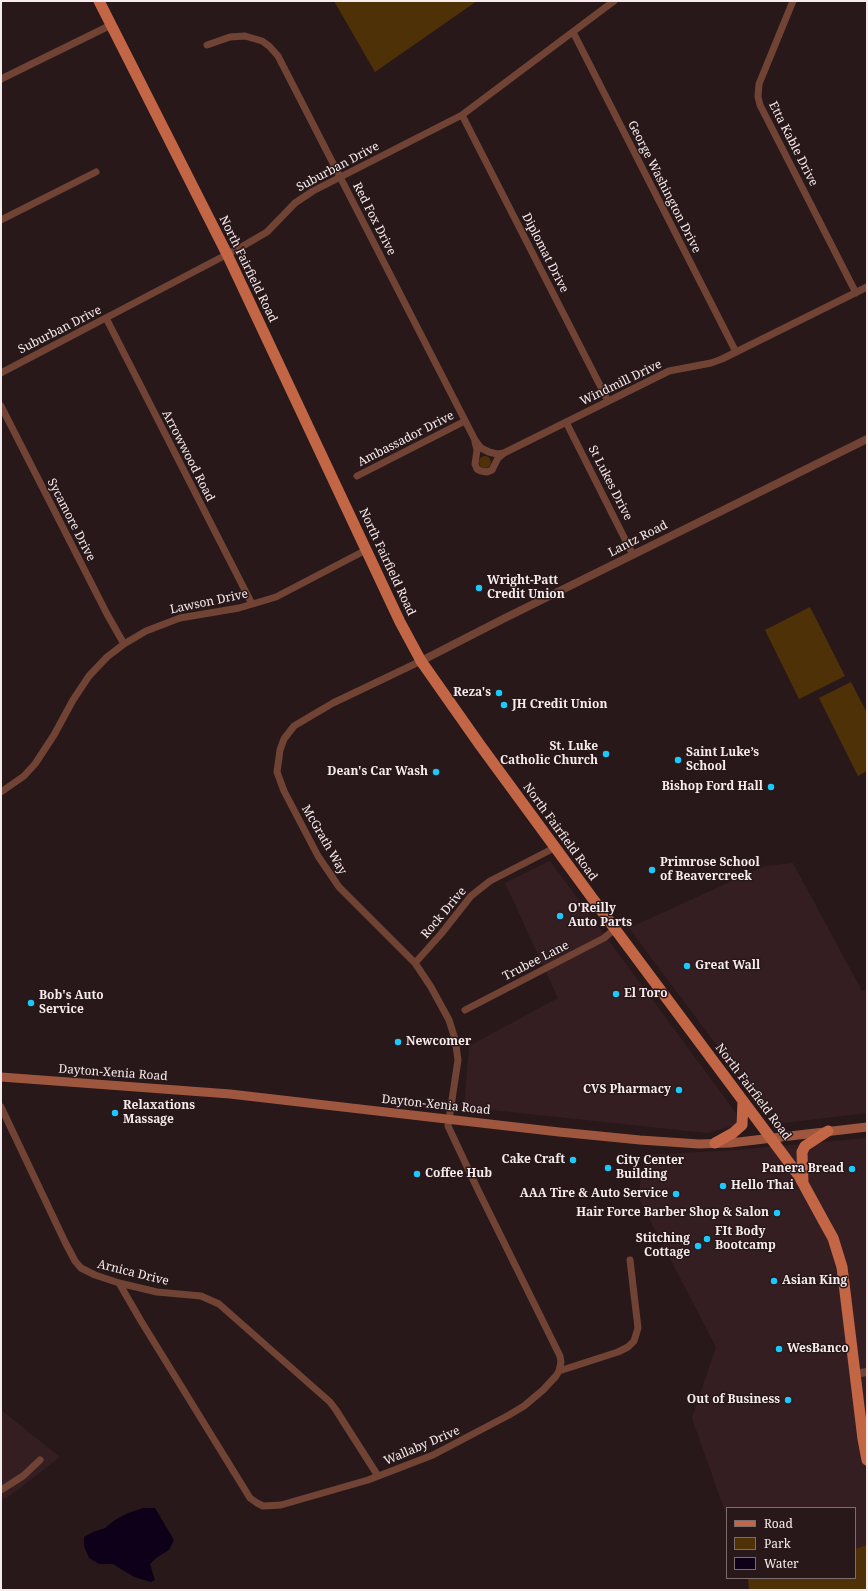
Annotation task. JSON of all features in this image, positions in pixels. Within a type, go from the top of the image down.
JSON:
[{"type":"main road","name":"North Fairfield Road","points":[[99,1],[227,254],[337,485],[366,550],[421,662],[480,745],[803,1183],[833,1238],[842,1267],[862,1439],[867,1460]]},
{"type":"main road","name":"Dayton-Xenia Road","points":[[1,1077],[179,1090],[640,1140],[715,1144],[867,1127]]},
{"type":"main road","points":[[715,1144],[733,1134],[742,1125],[743,1101]]},
{"type":"main road","points":[[803,1183],[802,1152],[805,1146],[828,1131]]},
{"type":"street","name":"Suburban Drive","points":[[1,372],[243,246],[267,232],[301,198],[462,115],[614,1]]},
{"type":"street","name":"Etta Kable Drive","points":[[793,1],[759,84],[758,97],[760,105],[856,293]]},
{"type":"street","points":[[1,79],[112,25]]},
{"type":"street","name":"George Washington Drive","points":[[573,32],[736,352]]},
{"type":"street","name":"Red Fox Drive","points":[[206,45],[230,37],[245,36],[262,41],[275,52],[465,421]]},
{"type":"street","name":"Diplomat Drive","points":[[462,115],[608,401]]},
{"type":"street","points":[[1,220],[96,172]]},
{"type":"street","name":"Windmill Drive","points":[[504,453],[669,371],[711,363],[867,287]]},
{"type":"street","name":"Arrowwood Road","points":[[106,318],[252,604]]},
{"type":"street","name":"Sycamore Drive","points":[[1,406],[107,614],[124,644]]},
{"type":"street","points":[[465,421],[481,448],[497,454],[504,453]]},
{"type":"street","name":"Ambassador Drive","points":[[357,476],[465,421]]},
{"type":"street","name":"St Lukes Drive","points":[[566,422],[633,555]]},
{"type":"street","name":"Lantz Road","points":[[421,662],[503,619],[867,439]]},
{"type":"street","points":[[475,440],[477,450],[475,464],[481,472],[492,470],[498,458],[504,453]]},
{"type":"street","name":"Lawson Drive","points":[[1,792],[20,780],[35,764],[89,676],[107,657],[124,644],[146,631],[180,618],[252,604],[276,597],[366,550]]},
{"type":"street","name":"McGrath Way","points":[[421,662],[333,703],[294,726],[284,739],[280,750],[277,772],[284,791],[318,856],[339,887],[415,963],[431,987],[449,1020],[455,1039],[458,1060],[449,1119]]},
{"type":"street","name":"Rock Drive","points":[[415,963],[441,934],[471,896],[490,881],[556,847]]},
{"type":"street","name":"Trubee Lane","points":[[465,1010],[604,938],[615,929]]},
{"type":"street","name":"Arnica Drive","points":[[1,1107],[65,1242],[76,1261],[85,1270],[101,1278],[119,1283],[157,1292],[201,1296],[219,1304],[330,1402],[378,1476]]},
{"type":"street","points":[[449,1119],[448,1126],[560,1356],[561,1362],[559,1371]]},
{"type":"street","points":[[559,1371],[618,1352],[628,1347],[634,1341],[638,1328],[630,1260]]},
{"type":"street","name":"Wallaby Drive","points":[[119,1283],[250,1498],[254,1502],[269,1507],[281,1505],[378,1476],[433,1455],[509,1416],[538,1394],[559,1371]]},
{"type":"street","points":[[854,1374],[867,1372]]},
{"type":"street","points":[[1,1490],[23,1476],[40,1460]]},
{"type":"shaded area","points":[[550,861],[736,1113],[736,1125],[707,1133],[464,1107],[469,1046],[558,998],[505,883]]},
{"type":"shaded area","points":[[793,863],[862,991],[867,989],[867,1113],[776,1124],[629,928],[765,866]]},
{"type":"shaded area","points":[[867,1138],[867,1545],[856,1549],[856,1507],[726,1507],[726,1514],[692,1418],[716,1347],[638,1197],[645,1155],[737,1150]]},
{"type":"shaded area","points":[[1,1410],[60,1457],[7,1498],[1,1499]]},
{"type":"green space","points":[[334,1],[477,1],[375,72]]},
{"type":"green space","points":[[483,456],[487,456],[491,462],[487,468],[483,468],[479,464],[479,460]]},
{"type":"green space","points":[[810,607],[845,676],[799,699],[765,630]]},
{"type":"green space","points":[[851,682],[867,713],[867,771],[858,776],[819,698]]},
{"type":"green space","points":[[867,1545],[867,1590],[749,1590],[748,1579],[856,1579],[856,1549]]},
{"type":"water","points":[[143,1508],[155,1508],[174,1540],[169,1550],[156,1558],[150,1564],[155,1580],[151,1582],[134,1577],[113,1564],[99,1564],[89,1558],[84,1546],[84,1537],[105,1528],[115,1520],[128,1513]]},
{"type":"place","name":"Wright-Patt Credit Union","points":[[479,588]]},
{"type":"place","name":"Reza's","points":[[499,693]]},
{"type":"place","name":"JH Credit Union","points":[[504,705]]},
{"type":"place","name":"St. Luke Catholic Church","points":[[606,754]]},
{"type":"place","name":"Saint Luke’s School","points":[[678,760]]},
{"type":"place","name":"Dean's Car Wash","points":[[436,772]]},
{"type":"place","name":"Bishop Ford Hall","points":[[771,787]]},
{"type":"place","name":"Primrose School of Beavercreek","points":[[652,870]]},
{"type":"place","name":"O'Reilly Auto Parts","points":[[560,916]]},
{"type":"place","name":"Great Wall","points":[[687,966]]},
{"type":"place","name":"El Toro","points":[[616,994]]},
{"type":"place","name":"Bob's Auto Service","points":[[31,1003]]},
{"type":"place","name":"Newcomer","points":[[398,1042]]},
{"type":"place","name":"CVS Pharmacy","points":[[679,1090]]},
{"type":"place","name":"Relaxations Massage","points":[[115,1113]]},
{"type":"place","name":"Cake Craft","points":[[573,1160]]},
{"type":"place","name":"City Center Building","points":[[608,1168]]},
{"type":"place","name":"Panera Bread","points":[[852,1169]]},
{"type":"place","name":"Coffee Hub","points":[[417,1174]]},
{"type":"place","name":"Hello Thai","points":[[723,1186]]},
{"type":"place","name":"AAA Tire & Auto Service","points":[[676,1194]]},
{"type":"place","name":"Hair Force Barber Shop & Salon","points":[[777,1213]]},
{"type":"place","name":"FIt Body Bootcamp","points":[[707,1239]]},
{"type":"place","name":"Stitching Cottage","points":[[698,1246]]},
{"type":"place","name":"Asian King","points":[[774,1281]]},
{"type":"place","name":"WesBanco","points":[[779,1349]]},
{"type":"place","name":"Out of Business","points":[[788,1400]]}]
